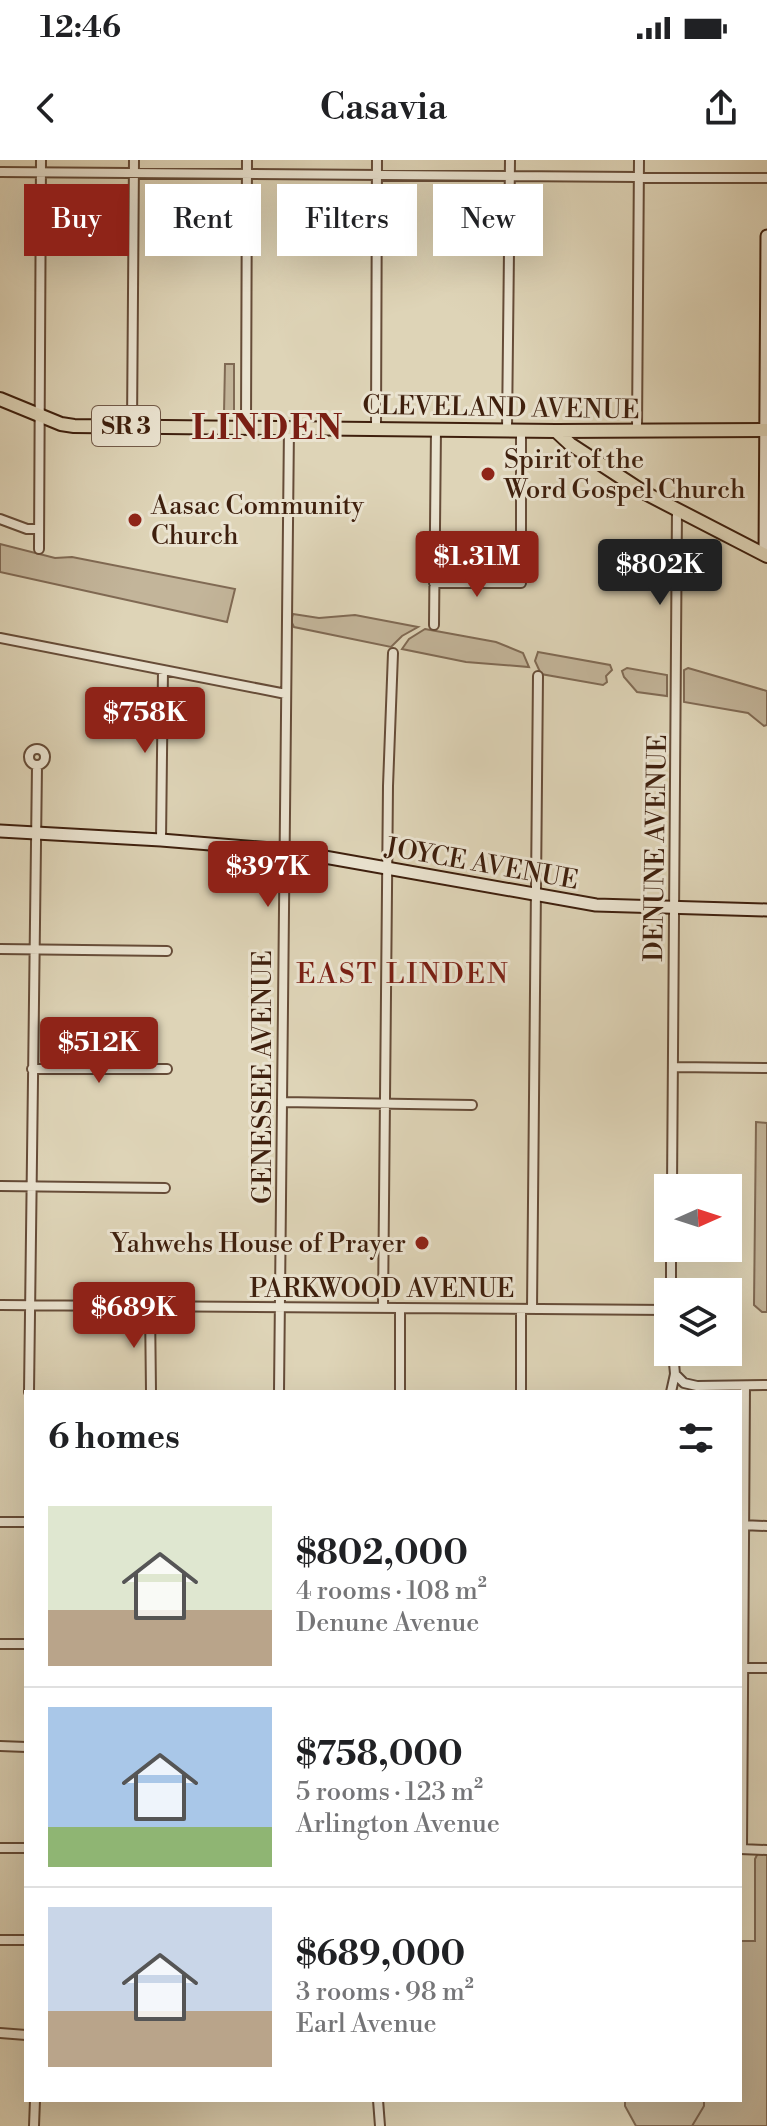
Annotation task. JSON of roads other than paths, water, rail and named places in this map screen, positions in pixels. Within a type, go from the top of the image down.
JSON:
[{"type":"main road","name":"CLEVELAND AVENUE","points":[[0,399],[74,426],[766,430]]},
{"type":"main road","points":[[597,462],[586,444],[601,430]]},
{"type":"main road","points":[[556,431],[645,493],[766,556]]},
{"type":"street","points":[[39,549],[41,160]]},
{"type":"street","points":[[132,426],[134,160]]},
{"type":"street","points":[[246,427],[247,160]]},
{"type":"street","points":[[376,428],[377,160]]},
{"type":"street","points":[[507,430],[510,160]]},
{"type":"street","points":[[637,430],[639,160]]},
{"type":"street","points":[[0,172],[767,178]]},
{"type":"street","points":[[766,556],[767,236]]},
{"type":"street","name":"GENESSEE AVENUE","points":[[279,1390],[289,427]]},
{"type":"street","points":[[434,625],[436,429]]},
{"type":"street","points":[[434,583],[521,583],[521,430]]},
{"type":"street","name":"DENUNE AVENUE","points":[[672,1174],[677,509]]},
{"type":"street","points":[[0,519],[27,529],[39,529]]},
{"type":"street","points":[[0,638],[286,694]]},
{"type":"street","points":[[383,1307],[388,786],[393,653]]},
{"type":"street","points":[[161,840],[163,670]]},
{"type":"street","points":[[532,1309],[538,676]]},
{"type":"street","points":[[29,1390],[37,766]]},
{"type":"street","name":"JOYCE AVENUE","points":[[0,831],[285,850],[596,905],[767,910]]},
{"type":"street","points":[[0,949],[167,951]]},
{"type":"street","points":[[673,1067],[767,1068]]},
{"type":"street","points":[[32,1069],[167,1069]]},
{"type":"street","points":[[282,1102],[472,1105]]},
{"type":"street","points":[[0,1186],[165,1188]]},
{"type":"street","name":"PARKWOOD AVENUE","points":[[0,1305],[654,1310]]},
{"type":"street","points":[[150,1307],[151,1390]]},
{"type":"street","points":[[400,1308],[400,1390]]},
{"type":"street","points":[[521,1309],[521,1390]]},
{"type":"street","points":[[671,1390],[674,1366]]},
{"type":"street","points":[[675,1374],[684,1383],[697,1386],[767,1385]]},
{"type":"street","points":[[745,1386],[742,1668],[767,1668]]},
{"type":"street","points":[[0,1522],[24,1522]]},
{"type":"street","points":[[742,1525],[767,1526]]},
{"type":"street","points":[[0,1644],[24,1644]]},
{"type":"street","points":[[0,1746],[24,1747]]},
{"type":"street","points":[[0,1848],[24,1848]]},
{"type":"street","points":[[742,1849],[767,1850]]},
{"type":"street","points":[[0,1940],[24,1940]]},
{"type":"street","points":[[0,2033],[24,2035]]},
{"type":"street","points":[[34,2126],[35,2102]]},
{"type":"street","points":[[378,2102],[380,2126]]},
{"type":"waterway","points":[[692,2126],[704,2102]]},
{"type":"place","name":"Spirit of the Word Gospel Church","points":[[488,474]]},
{"type":"place","name":"Aasac Community Church","points":[[135,520]]},
{"type":"place","name":"Yahwehs House of Prayer","points":[[422,1243]]},
{"type":"district","name":"LINDEN","points":[[268,427]]},
{"type":"district","name":"EAST LINDEN","points":[[403,973]]}]
